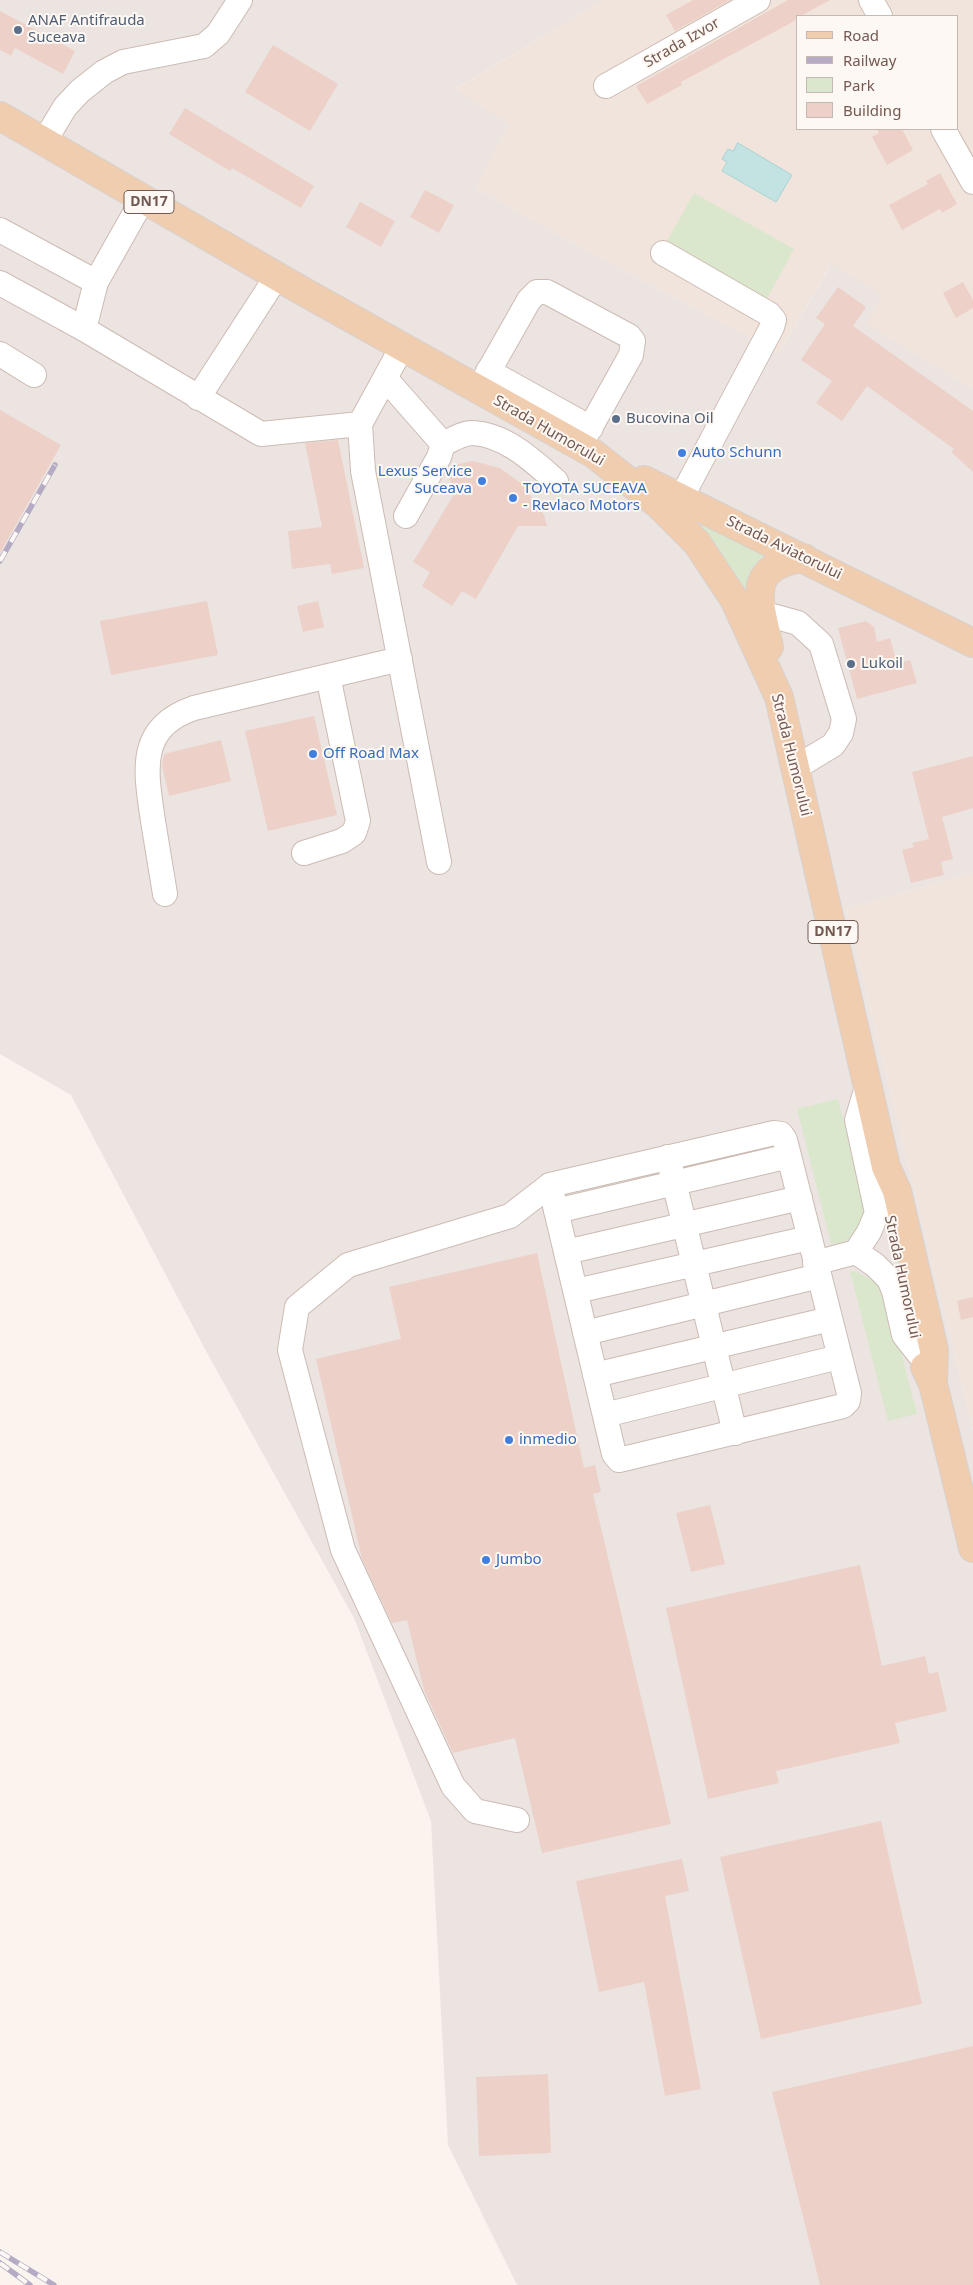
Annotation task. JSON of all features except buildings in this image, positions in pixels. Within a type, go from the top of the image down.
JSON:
[{"type":"main road","name":"Strada Humorului","points":[[0,116],[402,347],[483,380],[588,443],[659,505],[708,557],[734,598],[779,697],[886,1167],[897,1191],[934,1350],[933,1384]]},
{"type":"main road","name":"Strada Aviatorului","points":[[588,443],[681,498],[973,644]]},
{"type":"main road","points":[[779,697],[762,613],[760,593],[764,576],[778,563],[804,558]]},
{"type":"main road","name":"Strada Humorului","points":[[886,1167],[884,1199],[918,1353],[933,1384],[973,1548]]},
{"type":"street","points":[[44,142],[65,107],[80,91],[104,72],[123,62],[204,46],[218,34],[240,0]]},
{"type":"street","name":"Strada Izvor","points":[[606,86],[758,0]]},
{"type":"street","points":[[871,0],[879,15]]},
{"type":"street","points":[[945,130],[973,182]]},
{"type":"street","points":[[84,329],[96,282],[143,199]]},
{"type":"street","points":[[0,230],[96,282]]},
{"type":"street","points":[[663,253],[769,314],[774,320],[681,498]]},
{"type":"street","points":[[198,398],[277,276]]},
{"type":"street","points":[[0,283],[84,329],[260,434],[360,424]]},
{"type":"street","points":[[483,380],[529,300],[542,290],[620,332],[633,341],[633,350],[588,443]]},
{"type":"street","points":[[402,347],[360,424],[362,471],[439,862]]},
{"type":"street","points":[[0,354],[34,375]]},
{"type":"street","points":[[385,378],[443,444]]},
{"type":"street","points":[[443,444],[471,433],[498,439],[528,457],[556,481]]},
{"type":"street","points":[[406,516],[439,457],[443,444]]},
{"type":"street","points":[[762,613],[798,623],[821,644],[844,719],[841,733],[833,745],[795,768]]},
{"type":"street","points":[[165,894],[146,774],[148,753],[156,735],[173,718],[194,708],[400,658]]},
{"type":"street","points":[[304,853],[342,841],[354,834],[358,821],[328,676]]},
{"type":"street","points":[[585,1333],[703,1304],[817,1269],[856,1252],[869,1232],[877,1214],[856,1120],[868,1084]]},
{"type":"street","points":[[517,1820],[474,1811],[453,1786],[344,1550],[290,1350],[297,1307],[348,1265],[510,1216],[550,1185],[774,1133],[781,1134],[785,1140],[849,1393],[848,1401],[843,1406],[619,1460],[614,1454],[604,1415],[550,1185]]},
{"type":"street","points":[[556,1211],[789,1156]]},
{"type":"street","points":[[668,1157],[735,1433]]},
{"type":"street","points":[[566,1252],[800,1198]]},
{"type":"street","points":[[576,1291],[809,1238]]},
{"type":"street","points":[[856,1252],[875,1265],[889,1279],[894,1291],[904,1335],[918,1353]]},
{"type":"street","points":[[595,1375],[830,1319]]},
{"type":"street","points":[[604,1415],[839,1358]]},
{"type":"shaded area","points":[[0,0],[604,0],[455,89],[509,125],[476,188],[585,250],[779,353],[832,264],[882,295],[866,324],[973,389],[973,873],[846,909],[973,1430],[973,2285],[517,2285],[448,2145],[431,1821],[354,1618],[206,1351],[71,1095],[0,1054]]},
{"type":"shaded area","points":[[604,0],[973,0],[973,389],[865,324],[831,265],[779,353],[585,250],[476,188],[509,125],[454,90]]},
{"type":"shaded area","points":[[973,873],[973,1430],[846,909]]},
{"type":"green space","points":[[694,193],[794,249],[764,304],[663,248]]},
{"type":"green space","points":[[671,498],[778,551],[761,559],[751,570],[747,585],[747,604]]},
{"type":"green space","points":[[838,1099],[867,1215],[853,1236],[844,1242],[831,1244],[797,1109]]},
{"type":"green space","points":[[850,1271],[857,1272],[884,1286],[917,1414],[888,1421]]},
{"type":"water","points":[[738,143],[792,175],[776,202],[722,171],[727,162],[722,159],[728,149],[733,151]]},
{"type":"railway","points":[[0,561],[55,465]]},
{"type":"railway","points":[[0,2252],[54,2285]]},
{"type":"railway","points":[[0,2263],[30,2285]]},
{"type":"place","name":"ANAF Antifrauda Suceava","points":[[18,30]]},
{"type":"place","name":"Bucovina Oil","points":[[616,419]]},
{"type":"place","name":"Auto Schunn","points":[[682,453]]},
{"type":"place","name":"Lexus Service Suceava","points":[[482,481]]},
{"type":"place","name":"TOYOTA SUCEAVA - Revlaco Motors","points":[[513,498]]},
{"type":"place","name":"Lukoil","points":[[851,664]]},
{"type":"place","name":"Off Road Max","points":[[313,754]]},
{"type":"place","name":"inmedio","points":[[509,1440]]},
{"type":"place","name":"Jumbo","points":[[486,1560]]}]
